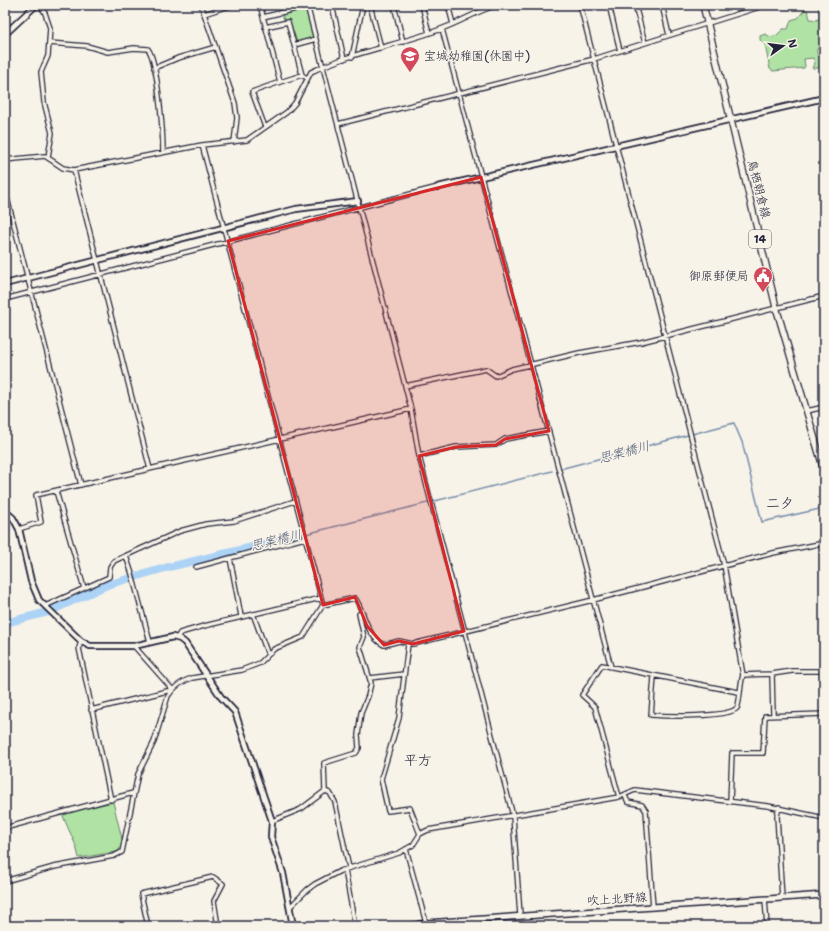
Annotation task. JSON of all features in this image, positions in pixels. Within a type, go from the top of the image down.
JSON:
[{"type":"main road","points":[[5,34],[36,5]]},
{"type":"main road","name":"鳥栖朝倉線","points":[[703,5],[776,307],[824,470]]},
{"type":"main road","name":"吹上北野線","points":[[411,926],[426,923],[520,915],[824,895]]},
{"type":"street","points":[[40,5],[49,24],[47,61],[41,72],[44,102],[52,133],[48,157]]},
{"type":"street","points":[[201,5],[236,108],[237,124],[234,142]]},
{"type":"street","points":[[204,14],[232,5]]},
{"type":"street","points":[[260,5],[280,82]]},
{"type":"street","points":[[352,57],[363,5]]},
{"type":"street","points":[[370,5],[381,48]]},
{"type":"street","points":[[394,5],[403,42]]},
{"type":"street","points":[[422,5],[429,33]]},
{"type":"street","points":[[448,5],[453,24]]},
{"type":"street","points":[[476,5],[477,11]]},
{"type":"street","points":[[5,160],[39,156],[48,157],[63,168],[74,170],[202,145],[247,140],[282,116],[292,107],[311,72],[344,59],[442,29],[477,11],[497,5]]},
{"type":"street","points":[[580,5],[724,565],[742,675],[738,692],[739,703],[736,708],[730,712],[689,717],[651,715],[654,677]]},
{"type":"street","points":[[609,5],[620,51]]},
{"type":"street","points":[[635,5],[645,43]]},
{"type":"street","points":[[662,5],[669,35]]},
{"type":"street","points":[[338,124],[594,59],[766,5]]},
{"type":"street","points":[[263,17],[308,6],[406,386],[419,456],[513,816],[520,915]]},
{"type":"street","points":[[333,6],[344,59]]},
{"type":"street","points":[[265,27],[288,22],[302,75],[307,78]]},
{"type":"street","points":[[442,29],[611,667]]},
{"type":"street","points":[[294,45],[316,39]]},
{"type":"street","points":[[49,43],[87,46],[108,52],[144,47],[151,53],[162,122],[163,152]]},
{"type":"street","points":[[154,68],[178,58],[216,47]]},
{"type":"street","points":[[265,128],[252,92],[302,75]]},
{"type":"street","points":[[5,298],[360,208],[438,186],[824,98]]},
{"type":"street","points":[[202,145],[323,604]]},
{"type":"street","points":[[74,170],[150,469]]},
{"type":"street","points":[[5,190],[80,485]]},
{"type":"street","points":[[5,284],[296,209],[358,201]]},
{"type":"street","points":[[406,386],[486,369],[496,376],[512,370],[579,353],[665,336],[824,296]]},
{"type":"street","points":[[807,411],[824,406]]},
{"type":"street","points":[[19,529],[41,522],[36,495],[411,409]]},
{"type":"street","points":[[419,456],[464,446],[496,445],[505,439],[549,431]]},
{"type":"street","points":[[56,491],[84,588]]},
{"type":"street","points":[[45,606],[109,577],[110,567],[114,561],[169,535],[206,524],[234,521],[295,502]]},
{"type":"street","points":[[5,511],[13,518],[19,529],[33,589],[53,615],[81,640],[90,646],[134,646],[173,637],[176,638],[185,643],[221,696],[236,712],[272,821],[271,837],[283,873],[293,926]]},
{"type":"street","points":[[196,567],[305,537]]},
{"type":"street","points":[[91,710],[171,690],[185,680],[251,668],[260,663],[282,645],[303,637],[323,604],[354,598],[363,613],[367,626],[382,644],[398,641],[408,644],[593,600],[724,565],[824,543]]},
{"type":"street","points":[[126,556],[150,642]]},
{"type":"street","points":[[230,558],[241,616]]},
{"type":"street","points":[[176,638],[180,633],[186,631],[241,616],[321,598]]},
{"type":"street","points":[[325,791],[323,771],[324,763],[358,751],[358,735],[361,713],[368,696],[370,678],[360,647],[364,637],[359,614],[363,613]]},
{"type":"street","points":[[253,614],[268,655]]},
{"type":"street","points":[[81,640],[79,648],[111,800]]},
{"type":"street","points":[[408,644],[399,718],[381,783],[388,811],[410,808],[420,834]]},
{"type":"street","points":[[134,646],[171,690]]},
{"type":"street","points":[[619,798],[595,707],[582,695],[602,665],[654,677],[738,692]]},
{"type":"street","points":[[742,675],[772,674],[792,671],[824,671]]},
{"type":"street","points":[[370,678],[404,674]]},
{"type":"street","points":[[772,674],[773,714]]},
{"type":"street","points":[[5,882],[49,868],[114,856],[122,852],[133,806],[133,793],[138,774],[154,742],[171,690]]},
{"type":"street","points":[[730,802],[732,753],[763,752],[765,717],[773,714],[824,714]]},
{"type":"street","points":[[290,907],[307,890],[347,869],[383,859],[406,849],[413,845],[420,834],[428,830],[619,798],[636,790],[779,807],[824,818]]},
{"type":"street","points":[[272,821],[300,809],[325,791]]},
{"type":"street","points":[[325,791],[330,793],[335,802],[355,926]]},
{"type":"street","points":[[5,828],[133,793]]},
{"type":"street","points":[[625,796],[628,802],[642,805],[646,811],[653,906]]},
{"type":"street","points":[[779,807],[777,816],[782,898]]},
{"type":"street","points":[[406,849],[426,923]]},
{"type":"street","points":[[148,926],[140,894],[213,877],[223,884],[214,901],[218,926]]},
{"type":"street","points":[[765,899],[767,926]]},
{"type":"highlighted area","points":[[481,177],[549,431],[505,439],[496,445],[456,447],[419,456],[464,631],[413,644],[399,641],[384,645],[367,626],[355,597],[323,605],[228,241]]},
{"type":"green space","points":[[818,5],[824,5],[824,46],[817,49],[818,56],[823,60],[821,68],[812,68],[815,62],[813,58],[804,59],[804,68],[773,71],[770,69],[765,45],[760,40],[760,36],[765,34],[771,37],[777,35],[783,29],[788,29],[791,20],[798,18],[805,9],[808,11],[810,19],[817,20],[820,17]]},
{"type":"green space","points":[[306,8],[314,36],[312,38],[297,42],[289,19],[284,20],[282,14]]},
{"type":"green space","points":[[113,802],[123,843],[122,849],[116,852],[79,858],[76,846],[62,814]]},
{"type":"waterway","points":[[692,434],[734,423],[742,442],[762,522],[824,508]]},
{"type":"waterway","name":"思案橋川","points":[[560,469],[688,435]]},
{"type":"waterway","name":"思案橋川","points":[[298,536],[552,471]]},
{"type":"waterway","name":"思案橋川","points":[[5,623],[48,612],[107,585],[165,568],[298,536]]},
{"type":"place","name":"宝城幼稚園(休園中)","points":[[410,73]]},
{"type":"place","name":"御原郵便局","points":[[763,293]]},
{"type":"district","name":"二夕","points":[[780,503]]},
{"type":"district","name":"平方","points":[[418,760]]}]
